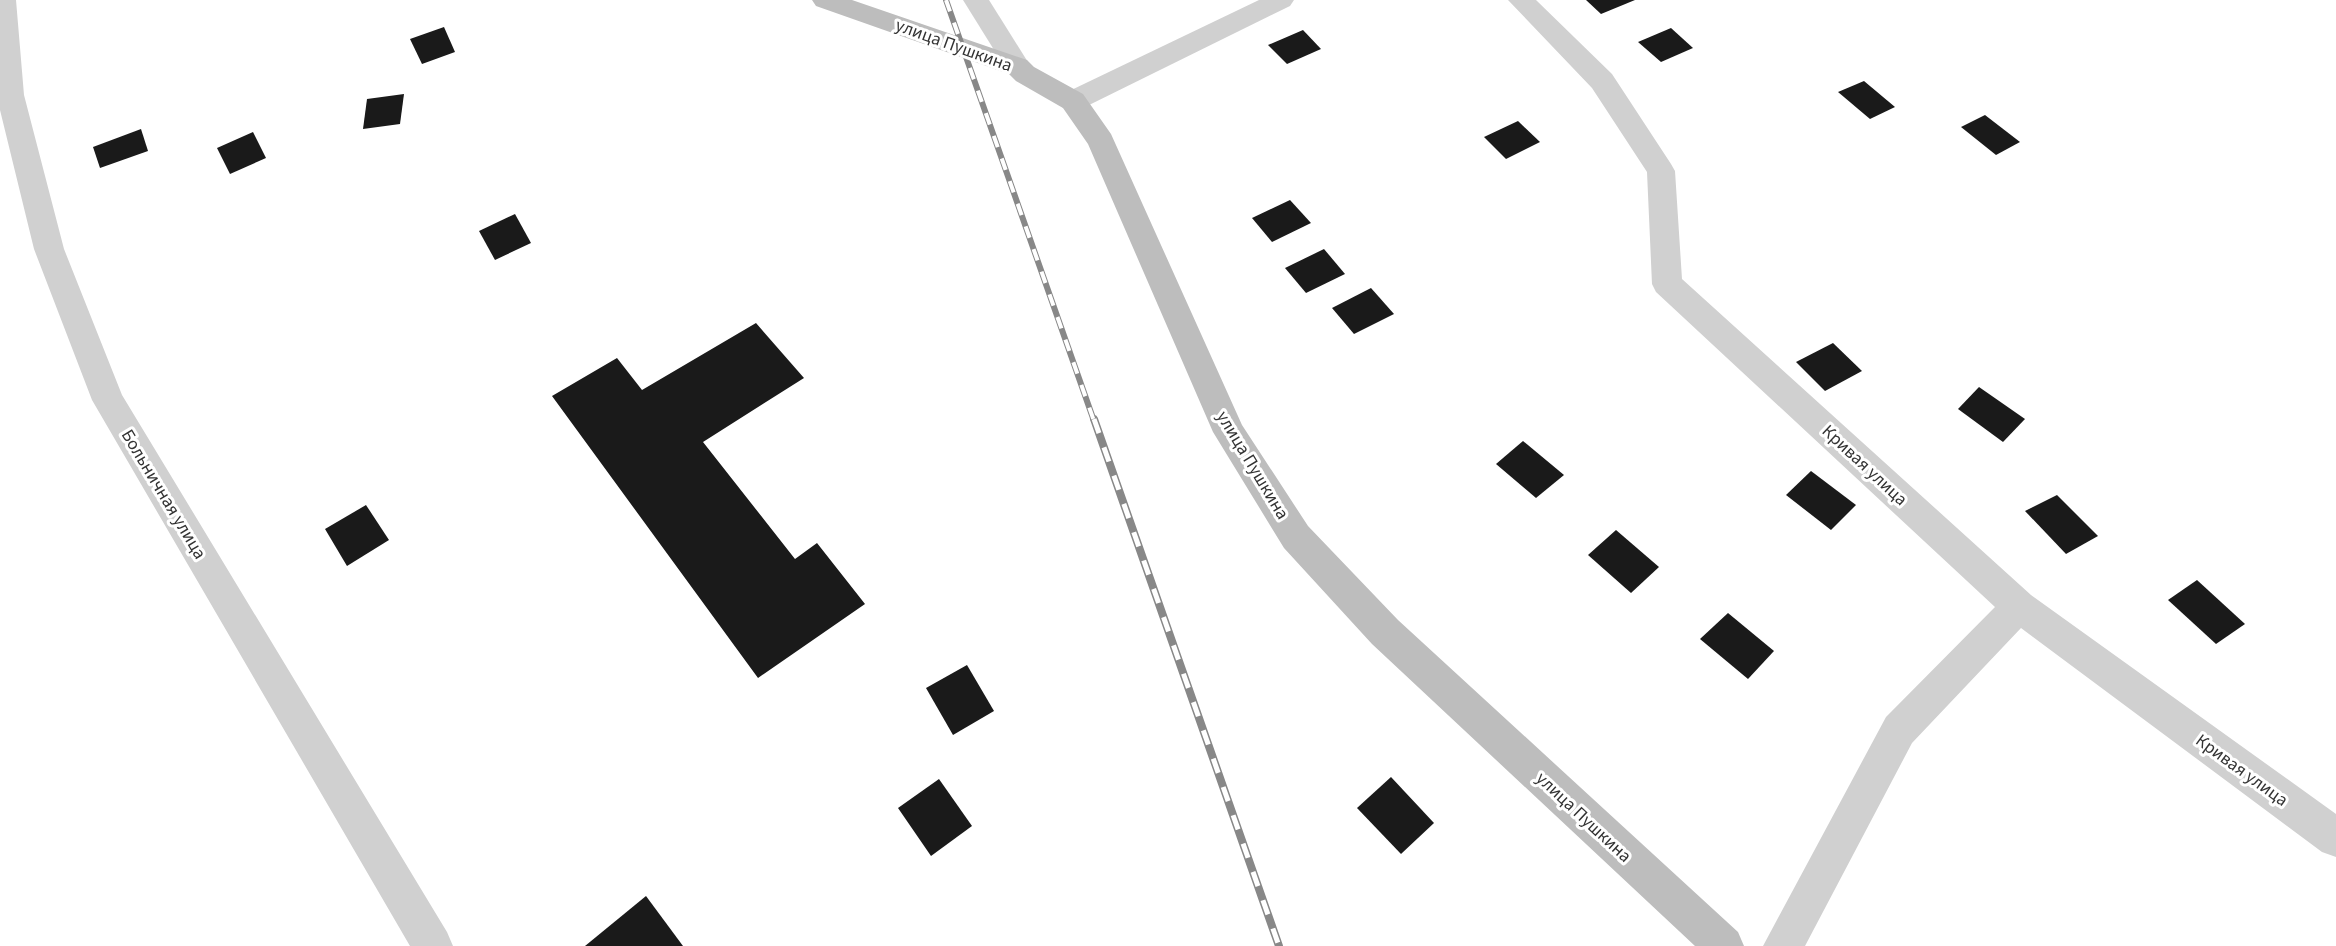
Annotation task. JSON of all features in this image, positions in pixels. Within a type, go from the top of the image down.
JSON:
[{"type":"main road","name":"улица Пушкина","points":[[825,0],[1018,67],[1025,74],[1073,101],[1101,141],[1229,432],[1296,537],[1385,632],[1724,946]]},
{"type":"street","name":"Больничная улица","points":[[3,0],[10,94],[49,249],[108,400],[433,946]]},
{"type":"street","points":[[976,0],[1018,67]]},
{"type":"street","points":[[1073,101],[1281,0]]},
{"type":"street","name":"Кривая улица","points":[[1521,0],[1602,81],[1661,171],[1667,284],[2019,606],[2336,838]]},
{"type":"street","points":[[1783,946],[1899,730],[2019,606]]},
{"type":"building","points":[[1586,0],[1635,0],[1601,14]]},
{"type":"building","points":[[444,27],[455,52],[422,64],[410,39]]},
{"type":"building","points":[[1671,28],[1693,48],[1661,62],[1638,42]]},
{"type":"building","points":[[1303,30],[1321,49],[1287,64],[1268,45]]},
{"type":"building","points":[[1864,81],[1895,107],[1870,119],[1838,92]]},
{"type":"building","points":[[404,94],[400,124],[363,129],[367,99]]},
{"type":"building","points":[[1985,115],[2020,142],[1996,155],[1961,127]]},
{"type":"building","points":[[1518,121],[1540,142],[1506,159],[1484,137]]},
{"type":"building","points":[[141,129],[148,151],[100,168],[93,147]]},
{"type":"building","points":[[253,132],[266,158],[230,174],[217,148]]},
{"type":"building","points":[[1290,200],[1311,223],[1272,242],[1252,218]]},
{"type":"building","points":[[515,214],[531,243],[495,260],[479,231]]},
{"type":"building","points":[[1324,249],[1345,274],[1306,293],[1285,268]]},
{"type":"building","points":[[1371,288],[1394,314],[1354,334],[1332,308]]},
{"type":"building","points":[[756,323],[804,378],[703,442],[795,559],[817,543],[865,604],[758,678],[552,396],[617,358],[642,390]]},
{"type":"building","points":[[1833,343],[1862,371],[1825,391],[1796,362]]},
{"type":"building","points":[[1979,387],[2025,419],[2003,442],[1958,409]]},
{"type":"building","points":[[1523,441],[1564,475],[1536,498],[1496,464]]},
{"type":"building","points":[[1811,471],[1856,505],[1831,530],[1786,495]]},
{"type":"building","points":[[2057,495],[2098,536],[2066,554],[2025,511]]},
{"type":"building","points":[[366,505],[389,540],[347,566],[325,529]]},
{"type":"building","points":[[1616,530],[1659,567],[1631,593],[1588,555]]},
{"type":"building","points":[[2197,580],[2245,624],[2216,644],[2168,600]]},
{"type":"building","points":[[1728,613],[1774,651],[1748,679],[1700,639]]},
{"type":"building","points":[[967,665],[994,711],[953,735],[926,688]]},
{"type":"building","points":[[1391,777],[1434,823],[1401,854],[1357,808]]},
{"type":"building","points":[[939,779],[972,826],[931,856],[898,808]]},
{"type":"building","points":[[646,896],[683,946],[585,946]]},
{"type":"railway","points":[[946,0],[1094,421]]},
{"type":"railway","points":[[1094,419],[1279,946]]}]
